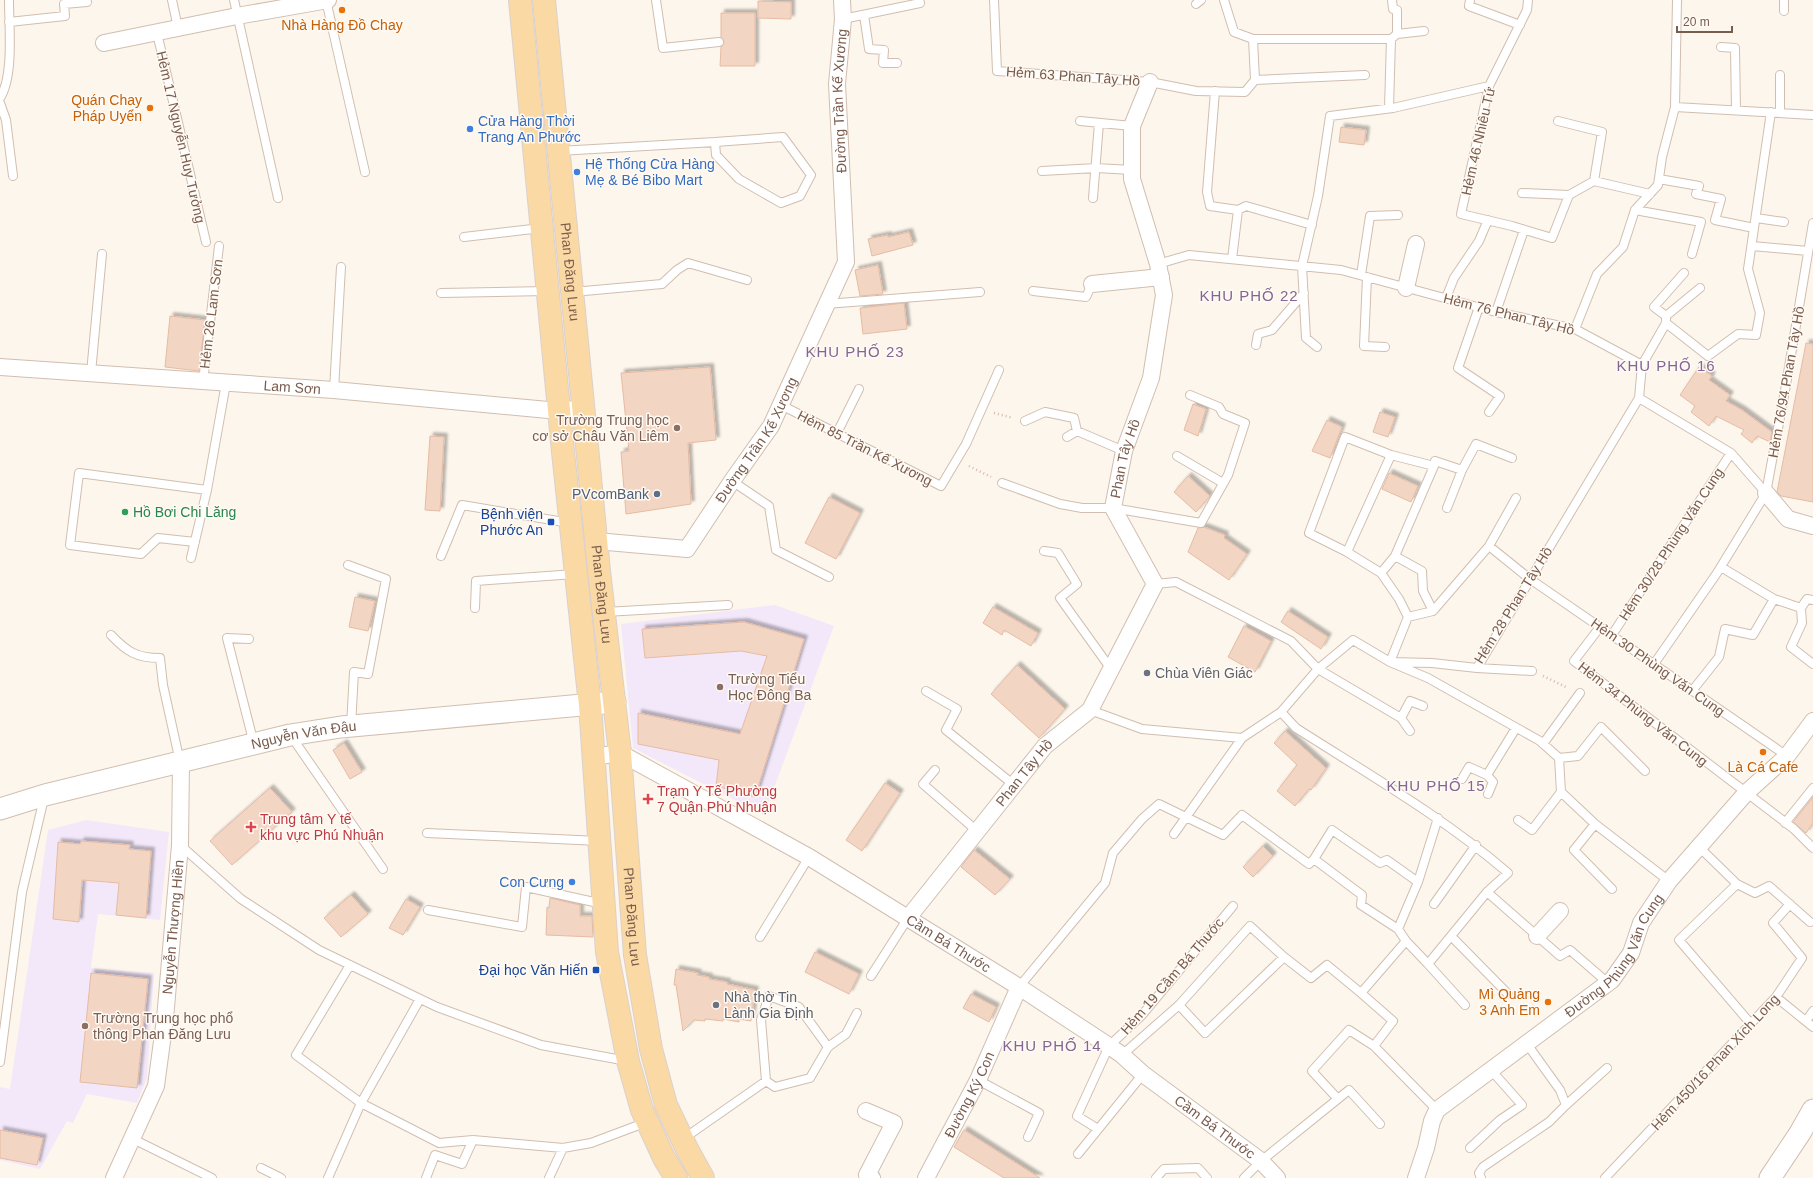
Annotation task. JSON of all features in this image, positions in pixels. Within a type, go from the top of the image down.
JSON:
[{"type":"main road","name":"Phan Đăng Lưu","points":[[520,0],[570,523],[590,705],[607,952],[628,1061],[642,1110],[664,1158],[676,1178]]},
{"type":"main road","name":"Phan Đăng Lưu","points":[[547,0],[558,151],[596,541],[620,753],[635,955],[652,1049],[666,1105],[703,1178]]},
{"type":"street","points":[[104,43],[237,16],[327,0]]},
{"type":"street","name":"Đường Trần Kế Xương","points":[[596,541],[687,549],[771,426],[781,405],[846,262],[837,84],[843,20],[842,0]]},
{"type":"street","name":"Phan Tây Hồ","points":[[908,918],[1045,746],[1090,710],[1155,584],[1113,508],[1124,451],[1151,378],[1164,295],[1159,271],[1132,179],[1132,126],[1150,82]]},
{"type":"street","points":[[1406,288],[1416,244]]},
{"type":"street","points":[[1092,284],[1159,271]]},
{"type":"street","name":"Lam Sơn","points":[[0,367],[334,390],[559,411],[583,408]]},
{"type":"street","points":[[1766,493],[1788,519],[1813,526]]},
{"type":"street","name":"Nguyễn Văn Đậu","points":[[0,809],[45,795],[290,735],[351,726],[615,702]]},
{"type":"street","name":"Đường Phùng Văn Cung","points":[[1437,1110],[1612,980],[1631,953],[1641,923],[1669,881],[1698,846],[1746,793],[1787,756],[1813,721]]},
{"type":"street","points":[[594,756],[620,753]]},
{"type":"street","name":"Cầm Bá Thước","points":[[620,753],[809,858],[1019,987],[1122,1055],[1143,1074],[1261,1161],[1277,1178]]},
{"type":"street","name":"Nguyễn Thượng Hiền","points":[[114,1178],[156,1086],[165,1019],[180,845],[180,763]]},
{"type":"street","points":[[1537,936],[1560,911]]},
{"type":"street","name":"Đường Ký Con","points":[[926,1178],[978,1080],[1019,987]]},
{"type":"street","points":[[1416,1178],[1426,1148],[1432,1121],[1437,1110]]},
{"type":"street","points":[[1774,1176],[1813,1110]]},
{"type":"street","points":[[866,1111],[894,1123],[867,1175],[872,1178]]},
{"type":"lane","points":[[172,0],[178,28]]},
{"type":"lane","points":[[234,0],[278,198]]},
{"type":"lane","points":[[327,0],[365,172]]},
{"type":"lane","points":[[656,0],[663,48],[719,42]]},
{"type":"lane","name":"Hẻm 63 Phan Tây Hồ","points":[[994,0],[997,71],[1150,82],[1196,91],[1215,92],[1245,92],[1255,80]]},
{"type":"lane","points":[[1224,0],[1234,32],[1253,39],[1391,39],[1398,34],[1424,31]]},
{"type":"lane","points":[[1392,0],[1393,9],[1397,10],[1398,34]]},
{"type":"lane","points":[[1470,0],[1469,6],[1520,25]]},
{"type":"lane","name":"Hẻm 46 Nhiêu Tứ","points":[[1528,0],[1527,10],[1489,86],[1462,214],[1512,226],[1552,238],[1569,195]]},
{"type":"lane","points":[[1575,329],[1597,274],[1623,247],[1634,210],[1658,185],[1662,157],[1675,107],[1677,0]]},
{"type":"lane","points":[[1784,0],[1784,11]]},
{"type":"lane","points":[[843,20],[919,1]]},
{"type":"lane","points":[[0,4],[9,2],[8,77],[0,98]]},
{"type":"lane","points":[[8,22],[65,16],[64,4],[87,2]]},
{"type":"lane","points":[[864,15],[869,49],[884,50],[883,63],[897,63]]},
{"type":"lane","name":"Hẻm 17 Nguyễn Huy Tưởng","points":[[157,33],[206,242]]},
{"type":"lane","points":[[1253,39],[1255,80],[1364,75]]},
{"type":"lane","points":[[1389,108],[1391,39]]},
{"type":"lane","points":[[1721,47],[1735,48],[1736,110]]},
{"type":"lane","points":[[1780,75],[1780,113]]},
{"type":"lane","points":[[1317,347],[1306,338],[1302,266],[1318,196],[1330,116],[1389,108],[1489,86]]},
{"type":"lane","points":[[1215,92],[1207,192],[1210,206],[1238,210],[1246,206],[1312,225]]},
{"type":"lane","points":[[0,103],[6,120],[13,176]]},
{"type":"lane","points":[[1675,107],[1813,115]]},
{"type":"lane","points":[[1684,273],[1654,307],[1708,356],[1738,334],[1756,335],[1760,313],[1748,269],[1770,112]]},
{"type":"lane","points":[[1080,121],[1132,126]]},
{"type":"lane","points":[[1558,121],[1602,132],[1594,181]]},
{"type":"lane","points":[[1093,198],[1099,123]]},
{"type":"lane","points":[[558,151],[783,137],[811,175],[800,196],[780,203],[739,179],[716,155],[714,142]]},
{"type":"lane","points":[[1042,171],[1096,168],[1132,170]]},
{"type":"lane","points":[[1659,179],[1699,186],[1696,194],[1721,199],[1715,220],[1754,228]]},
{"type":"lane","points":[[1522,193],[1569,195],[1594,181],[1650,194]]},
{"type":"lane","points":[[1232,259],[1238,210]]},
{"type":"lane","points":[[1634,210],[1701,222],[1692,254]]},
{"type":"lane","points":[[1385,347],[1364,346],[1364,276],[1370,216],[1398,215]]},
{"type":"lane","points":[[1756,218],[1784,222]]},
{"type":"lane","points":[[1446,298],[1454,278],[1479,241],[1488,220]]},
{"type":"lane","name":"Hẻm 76/94 Phan Tây Hồ","points":[[1766,493],[1813,223]]},
{"type":"lane","points":[[464,236],[541,228]]},
{"type":"lane","points":[[1496,312],[1524,230]]},
{"type":"lane","name":"Hẻm 26 Lam Sơn","points":[[203,382],[219,246]]},
{"type":"lane","points":[[1752,246],[1808,251]]},
{"type":"lane","points":[[91,373],[102,254]]},
{"type":"lane","name":"Hẻm 76 Phan Tây Hồ","points":[[1159,271],[1189,255],[1341,270],[1496,312],[1575,329],[1642,365]]},
{"type":"lane","points":[[572,292],[662,284],[677,270],[688,263],[746,280]]},
{"type":"lane","points":[[334,390],[341,267]]},
{"type":"lane","points":[[1033,291],[1086,297],[1092,284]]},
{"type":"lane","points":[[1654,664],[1721,567],[1766,493],[1731,452],[1639,398],[1642,365],[1666,319],[1700,288]]},
{"type":"lane","points":[[441,293],[547,291]]},
{"type":"lane","points":[[826,304],[980,292]]},
{"type":"lane","points":[[1256,345],[1258,334],[1272,330],[1304,293]]},
{"type":"lane","points":[[1479,307],[1458,368],[1500,396],[1489,412]]},
{"type":"lane","name":"Hẻm 85 Trần Kế Xương","points":[[781,405],[941,486],[966,444],[999,370]]},
{"type":"lane","points":[[191,558],[206,490],[226,383]]},
{"type":"lane","points":[[837,433],[859,389]]},
{"type":"lane","points":[[1002,483],[1060,504],[1082,508],[1113,508],[1201,523],[1228,475],[1244,423],[1224,414],[1219,407],[1190,395]]},
{"type":"lane","name":"Hẻm 28 Phan Tây Hồ","points":[[1242,738],[1281,712],[1318,669],[1353,640],[1390,662],[1432,663],[1477,668],[1639,398]]},
{"type":"lane","points":[[1025,421],[1045,412],[1074,418],[1077,431]]},
{"type":"lane","points":[[1077,431],[1124,451]]},
{"type":"lane","points":[[1067,437],[1077,431]]},
{"type":"lane","points":[[1434,466],[1391,455],[1345,437],[1309,533],[1347,552],[1380,573],[1399,599],[1408,617],[1390,662],[1428,678],[1543,744],[1559,758],[1562,792],[1595,824],[1669,881]]},
{"type":"lane","points":[[1447,508],[1462,470],[1476,444],[1512,458]]},
{"type":"lane","name":"Hẻm 30/28 Phùng Văn Cung","points":[[1612,635],[1731,452]]},
{"type":"lane","points":[[1347,552],[1391,455]]},
{"type":"lane","points":[[1177,456],[1223,483]]},
{"type":"lane","points":[[1380,573],[1395,556],[1435,461],[1462,470]]},
{"type":"lane","points":[[195,542],[158,538],[141,554],[70,545],[79,473],[206,490]]},
{"type":"lane","points":[[732,481],[769,506],[776,550],[829,576]]},
{"type":"lane","points":[[1408,617],[1434,611],[1489,546],[1516,498]]},
{"type":"lane","points":[[441,556],[462,505],[570,523]]},
{"type":"lane","name":"Hẻm 30 Phùng Văn Cung","points":[[1489,546],[1530,579],[1787,756]]},
{"type":"lane","points":[[1044,551],[1058,553],[1077,584],[1060,598],[1111,669]]},
{"type":"lane","points":[[1395,556],[1422,571],[1423,591],[1434,611]]},
{"type":"lane","points":[[348,565],[386,579],[368,674],[354,672],[351,726]]},
{"type":"lane","points":[[1721,567],[1774,599],[1801,608]]},
{"type":"lane","points":[[475,608],[476,581],[576,574]]},
{"type":"lane","points":[[1155,584],[1176,582],[1290,641],[1318,669],[1401,718],[1410,731]]},
{"type":"lane","points":[[1692,691],[1720,657],[1725,629],[1753,635],[1774,599]]},
{"type":"lane","points":[[1813,600],[1807,599],[1801,608],[1802,623],[1792,647],[1813,664]]},
{"type":"lane","points":[[604,612],[728,605]]},
{"type":"lane","name":"Hẻm 34 Phùng Văn Cung","points":[[1600,627],[1574,661],[1746,793]]},
{"type":"lane","points":[[111,635],[124,648],[136,655],[150,658],[160,658],[163,685],[180,763]]},
{"type":"lane","points":[[249,639],[227,638],[254,744]]},
{"type":"lane","points":[[1477,668],[1532,671]]},
{"type":"lane","points":[[926,691],[957,709],[946,730],[1014,785]]},
{"type":"lane","points":[[1543,744],[1580,693]]},
{"type":"lane","points":[[1401,718],[1410,702],[1423,706]]},
{"type":"lane","points":[[1090,710],[1142,730],[1242,738]]},
{"type":"lane","points":[[1281,712],[1296,728],[1438,818],[1476,845],[1508,873],[1487,892],[1428,964]]},
{"type":"lane","points":[[1559,758],[1578,756],[1602,727],[1645,771]]},
{"type":"lane","points":[[1487,775],[1516,728]]},
{"type":"lane","points":[[290,735],[383,869]]},
{"type":"lane","points":[[1174,834],[1242,738]]},
{"type":"lane","points":[[1462,780],[1468,767],[1487,775],[1492,782],[1488,794]]},
{"type":"lane","points":[[935,770],[923,784],[977,831]]},
{"type":"lane","points":[[1785,823],[1813,788]]},
{"type":"lane","points":[[1518,820],[1532,830],[1562,792]]},
{"type":"lane","points":[[1746,793],[1785,823],[1813,848]]},
{"type":"lane","points":[[0,1062],[22,892],[45,795]]},
{"type":"lane","points":[[1019,987],[1105,883],[1113,853],[1142,819],[1159,804],[1223,835],[1242,814],[1309,864],[1314,859],[1332,830],[1380,863],[1388,860],[1418,882]]},
{"type":"lane","points":[[1398,929],[1418,882],[1438,818]]},
{"type":"lane","points":[[1595,824],[1574,850],[1612,888]]},
{"type":"lane","points":[[427,833],[600,841]]},
{"type":"lane","points":[[180,845],[241,899],[319,950],[420,999],[437,1007],[541,1045],[628,1061]]},
{"type":"lane","points":[[1434,904],[1476,845]]},
{"type":"lane","points":[[1698,846],[1737,884],[1755,893],[1769,886],[1810,922]]},
{"type":"lane","points":[[760,937],[809,858]]},
{"type":"lane","points":[[1314,859],[1362,895],[1361,906],[1398,929],[1406,941],[1466,1005]]},
{"type":"lane","points":[[1737,884],[1679,940],[1751,1024]]},
{"type":"lane","points":[[428,910],[522,927],[526,887],[604,904]]},
{"type":"lane","points":[[1487,892],[1560,956],[1570,950],[1608,983]]},
{"type":"lane","name":"Hẻm 450/16 Phan Xích Long","points":[[1606,1178],[1776,997],[1802,958],[1773,923],[1790,904]]},
{"type":"lane","name":"Hẻm 19 Cầm Bá Thước","points":[[1109,1046],[1142,1015],[1234,906]]},
{"type":"lane","points":[[871,976],[908,918]]},
{"type":"lane","points":[[1122,1055],[1179,1005],[1250,926],[1284,957],[1311,978],[1327,965],[1393,1021],[1374,1046]]},
{"type":"lane","points":[[1451,936],[1508,994]]},
{"type":"lane","points":[[1361,993],[1406,941]]},
{"type":"lane","points":[[1179,1005],[1205,1033],[1284,957]]},
{"type":"lane","points":[[350,965],[296,1055],[361,1103],[439,1142],[473,1140],[563,1148],[591,1143],[648,1122]]},
{"type":"lane","points":[[766,1082],[761,1020],[769,996],[799,1007],[828,1047]]},
{"type":"lane","points":[[1776,997],[1813,1027]]},
{"type":"lane","points":[[328,1178],[361,1103],[420,999]]},
{"type":"lane","points":[[1806,1021],[1813,1011]]},
{"type":"lane","points":[[766,1082],[775,1087],[810,1078],[828,1047],[846,1034],[857,1013]]},
{"type":"lane","points":[[1337,1098],[1312,1071],[1349,1030],[1374,1046],[1437,1110]]},
{"type":"lane","points":[[1526,1044],[1560,1090],[1566,1105]]},
{"type":"lane","points":[[1098,1129],[1077,1116],[1109,1046]]},
{"type":"lane","points":[[1481,1178],[1479,1173],[1483,1167],[1549,1122],[1607,1068]]},
{"type":"lane","points":[[1470,1148],[1500,1120],[1522,1105],[1491,1070]]},
{"type":"lane","points":[[1078,1154],[1143,1074]]},
{"type":"lane","points":[[978,1080],[1039,1113],[1028,1138]]},
{"type":"lane","points":[[682,1139],[766,1082]]},
{"type":"lane","points":[[1244,1178],[1261,1161],[1337,1098],[1349,1090],[1380,1124]]},
{"type":"lane","points":[[131,1138],[212,1178]]},
{"type":"lane","points":[[426,1178],[435,1155],[462,1164],[473,1140]]},
{"type":"lane","points":[[549,1178],[563,1148]]},
{"type":"lane","points":[[261,1168],[281,1178]]},
{"type":"lane","points":[[1156,1178],[1164,1169],[1198,1168],[1208,1178]]},
{"type":"path","points":[[982,409],[1025,421]]},
{"type":"path","points":[[957,460],[1002,483]]},
{"type":"path","points":[[1532,671],[1580,693]]},
{"type":"shaded area","name":"Trường Tiểu Học Đông Ba","points":[[775,605],[834,626],[764,815],[633,748],[621,624]]},
{"type":"shaded area","name":"Trường Trung học phổ thông Phan Đăng Lưu","points":[[86,820],[169,832],[160,920],[98,914],[91,968],[154,973],[147,1078],[137,1103],[87,1094],[73,1123],[67,1121],[40,1169],[0,1160],[0,1087],[10,1089],[48,830]]},
{"type":"building","points":[[758,1],[791,2],[791,19],[758,18]]},
{"type":"building","points":[[721,13],[755,13],[755,66],[720,66],[721,47],[724,42],[721,37]]},
{"type":"building","points":[[1341,127],[1366,130],[1364,145],[1339,142]]},
{"type":"building","points":[[909,232],[913,245],[872,256],[868,239],[888,235],[888,237]]},
{"type":"building","points":[[878,265],[883,294],[860,296],[855,270]]},
{"type":"building","points":[[904,303],[907,329],[863,334],[860,308]]},
{"type":"building","points":[[170,316],[205,320],[199,371],[165,367]]},
{"type":"building","points":[[1806,343],[1813,344],[1813,502],[1781,496],[1777,492]]},
{"type":"building","points":[[710,367],[716,440],[688,443],[691,504],[626,514],[621,452],[629,451],[621,373]]},
{"type":"building","points":[[1699,367],[1712,376],[1709,380],[1730,395],[1726,401],[1742,410],[1772,432],[1770,442],[1757,436],[1752,443],[1741,434],[1744,430],[1716,416],[1709,426],[1691,412],[1695,406],[1680,395]]},
{"type":"building","points":[[1193,404],[1206,409],[1198,436],[1184,430]]},
{"type":"building","points":[[1380,412],[1395,417],[1388,437],[1373,432]]},
{"type":"building","points":[[1327,420],[1342,427],[1330,458],[1312,451]]},
{"type":"building","points":[[430,436],[444,437],[440,511],[425,510]]},
{"type":"building","points":[[1389,473],[1418,486],[1411,502],[1382,489]]},
{"type":"building","points":[[1188,476],[1210,496],[1196,512],[1174,492]]},
{"type":"building","points":[[829,497],[860,513],[836,559],[805,543]]},
{"type":"building","points":[[1204,527],[1225,535],[1224,538],[1247,554],[1229,580],[1188,552],[1198,528]]},
{"type":"building","points":[[355,597],[375,601],[368,631],[349,627]]},
{"type":"building","points":[[993,607],[1038,633],[1031,646],[1004,630],[1002,635],[983,623]]},
{"type":"building","points":[[1288,611],[1328,637],[1321,649],[1281,622]]},
{"type":"building","points":[[744,622],[804,639],[755,797],[716,786],[719,760],[638,744],[638,713],[740,734],[767,656],[741,651],[645,658],[642,629]]},
{"type":"building","points":[[1244,626],[1271,641],[1255,672],[1228,657]]},
{"type":"building","points":[[1017,665],[1065,709],[1039,738],[991,694]]},
{"type":"building","points":[[1285,731],[1326,768],[1311,790],[1309,789],[1295,806],[1277,791],[1297,765],[1274,743]]},
{"type":"building","points":[[344,743],[362,772],[350,779],[333,750]]},
{"type":"building","points":[[885,783],[900,793],[862,851],[846,840]]},
{"type":"building","name":"Trung tâm Y tế khu vực Phú Nhuận","points":[[270,788],[292,812],[232,865],[210,841]]},
{"type":"building","points":[[1813,797],[1813,823],[1806,833],[1793,822]]},
{"type":"building","points":[[81,841],[130,845],[129,849],[151,851],[146,918],[116,915],[119,883],[82,880],[79,922],[53,919],[58,842],[80,844]]},
{"type":"building","points":[[1263,846],[1273,856],[1253,877],[1243,867]]},
{"type":"building","points":[[974,850],[1010,879],[995,895],[961,867]]},
{"type":"building","points":[[351,895],[368,914],[341,937],[324,918]]},
{"type":"building","points":[[550,898],[580,905],[580,916],[592,916],[593,937],[546,935],[547,907],[549,908]]},
{"type":"building","points":[[406,899],[420,907],[403,935],[389,928]]},
{"type":"building","points":[[815,952],[859,974],[849,994],[805,972]]},
{"type":"building","name":"Nhà thờ Tin Lành Gia Định","points":[[676,969],[698,973],[697,975],[709,977],[709,979],[727,982],[727,984],[755,990],[751,1021],[739,1019],[739,1022],[723,1019],[723,1021],[705,1019],[705,1021],[694,1020],[683,1031],[676,985],[674,985]]},
{"type":"building","points":[[91,973],[148,979],[137,1088],[80,1082]]},
{"type":"building","points":[[971,994],[996,1007],[989,1022],[963,1008]]},
{"type":"building","points":[[0,1130],[43,1138],[37,1165],[0,1158]]},
{"type":"building","points":[[964,1130],[1040,1178],[1004,1178],[954,1147]]},
{"type":"place","name":"Nhà Hàng Đồ Chay","points":[[342,10]]},
{"type":"place","name":"Quán Chay Pháp Uyển","points":[[150,108]]},
{"type":"place","name":"Cửa Hàng Thời Trang An Phước","points":[[470,129]]},
{"type":"place","name":"Hệ Thống Cửa Hàng Mẹ & Bé Bibo Mart","points":[[577,172]]},
{"type":"place","name":"Trường Trung học cơ sở Châu Văn Liêm","points":[[677,428]]},
{"type":"place","name":"PVcomBank","points":[[657,494]]},
{"type":"place","name":"Hồ Bơi Chi Lăng","points":[[125,512]]},
{"type":"place","name":"Bệnh viện Phước An","points":[[551,522]]},
{"type":"place","name":"Chùa Viên Giác","points":[[1147,673]]},
{"type":"place","name":"Trường Tiểu Học Đông Ba","points":[[720,687]]},
{"type":"place","name":"Là Cá Cafe","points":[[1763,752]]},
{"type":"place","name":"Trạm Y Tế Phường 7 Quận Phú Nhuận","points":[[648,799]]},
{"type":"place","name":"Trung tâm Y tế khu vực Phú Nhuận","points":[[251,827]]},
{"type":"place","name":"Con Cưng","points":[[572,882]]},
{"type":"place","name":"Đại học Văn Hiến","points":[[596,970]]},
{"type":"place","name":"Mì Quảng 3 Anh Em","points":[[1548,1002]]},
{"type":"place","name":"Nhà thờ Tin Lành Gia Định","points":[[716,1005]]},
{"type":"place","name":"Trường Trung học phổ thông Phan Đăng Lưu","points":[[85,1026]]},
{"type":"district","name":"KHU PHỐ 22","points":[[1249,296]]},
{"type":"district","name":"KHU PHỐ 23","points":[[855,352]]},
{"type":"district","name":"KHU PHỐ 16","points":[[1666,366]]},
{"type":"district","name":"KHU PHỐ 15","points":[[1436,786]]},
{"type":"district","name":"KHU PHỐ 14","points":[[1052,1046]]}]
